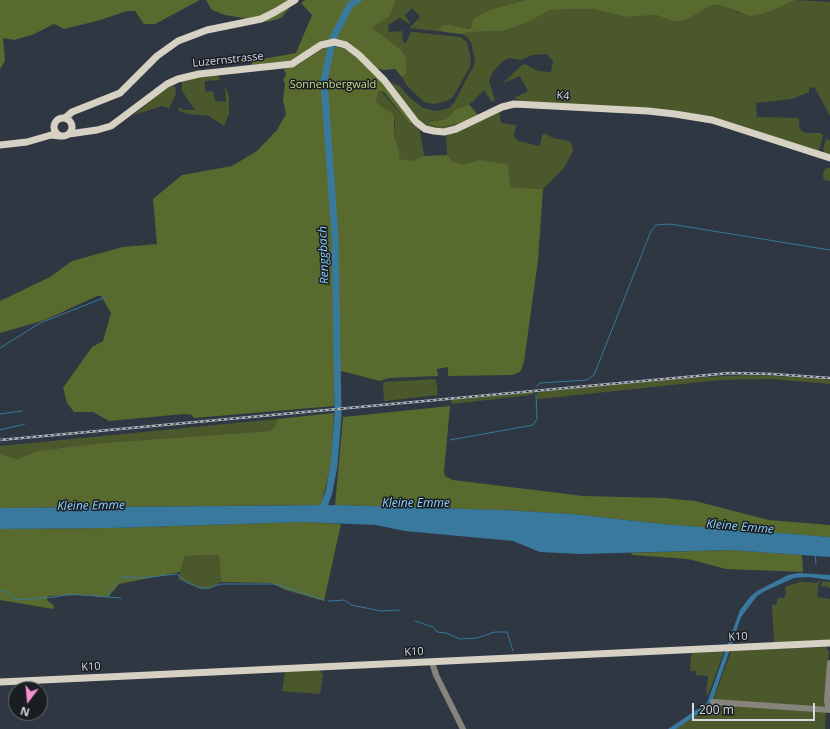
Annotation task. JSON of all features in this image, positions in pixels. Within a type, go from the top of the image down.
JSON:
[{"type":"main road","points":[[0,145],[27,142],[41,137],[69,134],[69,122],[76,111],[120,93],[157,56],[178,41],[207,30],[261,19],[295,0]]},
{"type":"main road","name":"K4","points":[[331,42],[343,43],[350,47],[380,75],[416,122],[425,129],[444,132],[456,129],[502,107],[514,104],[648,111],[695,117],[717,122],[830,158]]},
{"type":"main road","name":"Luzernstrasse","points":[[69,134],[100,130],[116,123],[162,88],[178,78],[199,74],[292,64],[321,45],[331,42]]},
{"type":"main road","points":[[41,137],[54,126],[58,120],[69,122],[89,131]]},
{"type":"main road","points":[[54,126],[55,132],[60,136]]},
{"type":"main road","name":"K10","points":[[0,682],[830,643]]},
{"type":"street","points":[[432,662],[436,675],[463,729]]},
{"type":"street","points":[[713,702],[830,710],[827,701],[830,663]]},
{"type":"green space","points":[[0,0],[200,0],[155,24],[144,24],[135,11],[127,11],[97,21],[64,29],[54,24],[32,35],[14,40],[3,38],[5,61],[0,69]]},
{"type":"green space","points":[[206,0],[296,0],[281,18],[267,22],[225,15],[212,10]]},
{"type":"green space","name":"Sonnenbergwald","points":[[305,0],[396,0],[389,17],[372,28],[402,51],[406,59],[407,73],[402,77],[395,69],[383,70],[376,68],[349,42],[337,39],[325,40],[296,60],[252,65],[252,61],[296,53],[312,15],[301,3]]},
{"type":"green space","points":[[396,0],[527,1],[467,29],[440,31],[444,32],[409,28],[420,17],[412,8],[405,15],[410,23],[409,24],[400,18],[388,25],[389,32],[402,31],[403,42],[406,43],[411,32],[460,37],[467,42],[471,60],[470,67],[453,97],[447,101],[434,104],[424,102],[407,86],[402,77],[407,73],[406,59],[396,47],[385,40],[372,28],[389,17]]},
{"type":"green space","points":[[526,0],[796,0],[766,13],[750,16],[719,5],[709,6],[689,19],[675,22],[656,15],[627,17],[593,9],[550,10],[527,23],[502,31],[472,32],[462,34],[444,32],[439,29],[442,26],[450,25],[467,29],[471,28],[473,19],[487,11]]},
{"type":"green space","points":[[796,0],[830,2],[830,116],[815,88],[809,87],[809,92],[792,99],[756,103],[757,117],[799,118],[799,126],[805,133],[820,133],[823,135],[819,152],[712,119],[522,101],[514,98],[528,91],[520,76],[503,83],[522,65],[525,64],[538,71],[551,72],[553,61],[547,54],[532,55],[521,60],[509,58],[503,61],[493,72],[489,81],[495,100],[492,102],[484,90],[471,103],[455,110],[446,119],[427,123],[464,122],[444,129],[430,128],[419,121],[384,77],[385,76],[392,83],[400,86],[408,96],[423,108],[437,111],[449,108],[454,103],[475,61],[471,43],[468,38],[462,34],[472,32],[502,31],[527,23],[550,10],[593,9],[627,17],[656,15],[675,22],[689,19],[709,6],[719,5],[739,13],[766,13]]},
{"type":"green space","points":[[332,46],[346,49],[356,55],[376,74],[414,124],[409,123],[384,92],[379,91],[376,102],[394,115],[394,136],[399,150],[399,159],[411,161],[424,156],[447,155],[453,162],[464,164],[479,160],[505,164],[508,165],[510,187],[543,189],[538,260],[524,362],[520,372],[512,375],[448,376],[448,367],[437,369],[438,376],[389,378],[380,381],[334,369],[334,406],[194,418],[192,415],[184,414],[109,421],[93,412],[74,412],[67,403],[63,388],[92,347],[103,341],[111,313],[101,296],[97,296],[45,320],[0,333],[0,301],[50,277],[72,261],[123,247],[157,244],[153,199],[182,175],[232,166],[257,151],[277,130],[286,114],[283,100],[285,84],[283,80],[286,75],[284,69],[296,66],[325,47]]},
{"type":"green space","points":[[218,75],[220,80],[205,81],[205,89],[206,92],[213,91],[215,101],[226,102],[225,86],[229,96],[229,113],[224,126],[209,116],[189,114],[179,111],[178,107],[184,110],[195,110],[182,91],[182,82],[184,79]]},
{"type":"green space","points":[[172,85],[175,87],[176,94],[168,110],[168,108],[162,106],[134,115],[162,91]]},
{"type":"green space","points":[[380,90],[409,123],[418,127],[424,156],[411,161],[403,161],[399,159],[399,150],[394,136],[395,122],[387,110],[376,102]]},
{"type":"green space","points":[[469,104],[478,115],[464,122],[440,127],[427,123],[446,119],[455,110]]},
{"type":"green space","points":[[499,111],[501,123],[516,125],[514,136],[518,141],[540,146],[542,135],[544,133],[553,138],[569,141],[572,145],[573,151],[564,168],[543,189],[510,187],[508,182],[479,160],[464,164],[453,162],[447,155],[446,134]]},
{"type":"green space","points":[[826,139],[830,140],[830,155],[825,154],[823,150]]},
{"type":"green space","points":[[830,168],[830,181],[824,180],[823,176],[824,170]]},
{"type":"green space","points":[[751,375],[819,378],[830,380],[830,384],[771,379],[720,380],[537,399],[538,392],[683,378]]},
{"type":"green space","points":[[436,379],[438,395],[384,401],[383,382]]},
{"type":"green space","points":[[535,392],[531,395],[452,404],[451,400]]},
{"type":"green space","points":[[450,406],[444,472],[445,476],[453,480],[583,496],[664,498],[695,501],[769,520],[830,525],[830,537],[662,524],[572,514],[502,510],[335,505],[343,417]]},
{"type":"green space","points":[[334,413],[331,465],[321,505],[0,508],[0,454],[17,459],[37,451],[101,443],[270,431],[275,427],[277,419]]},
{"type":"green space","points":[[277,419],[275,427],[270,431],[101,443],[37,451],[17,459],[0,454],[0,446]]},
{"type":"green space","points":[[302,522],[341,524],[324,601],[286,590],[271,583],[221,582],[219,555],[185,556],[180,572],[119,584],[109,596],[48,596],[47,600],[54,606],[53,609],[0,600],[0,529],[112,528]]},
{"type":"green space","points":[[730,550],[802,555],[803,572],[726,569],[688,559],[633,555],[630,553]]},
{"type":"green space","points":[[219,555],[221,582],[209,589],[201,589],[178,579],[185,556]]},
{"type":"green space","points":[[818,581],[830,582],[830,588],[825,586],[821,587],[822,582],[819,582],[817,597],[830,599],[830,639],[774,643],[772,605],[777,604],[777,598],[784,598],[786,594],[785,587],[800,582],[817,583]]},
{"type":"green space","points":[[826,647],[829,652],[825,709],[713,701],[731,651]]},
{"type":"green space","points":[[724,652],[708,695],[706,695],[708,676],[696,675],[696,671],[690,671],[692,653]]},
{"type":"green space","points":[[320,670],[323,675],[320,694],[282,691],[285,672]]},
{"type":"green space","points":[[712,703],[826,712],[825,729],[676,729],[709,707]]},
{"type":"water","points":[[335,505],[502,510],[572,514],[662,524],[830,537],[830,557],[730,550],[580,554],[540,552],[513,541],[405,531],[376,525],[302,522],[112,528],[0,529],[0,508]]},
{"type":"water","points":[[799,573],[830,575],[830,580],[808,577],[794,578],[757,596],[741,617],[711,705],[676,729],[668,729],[707,703],[740,610],[750,597],[757,591],[788,575]]},
{"type":"waterway","name":"Renggbach","points":[[321,514],[329,492],[334,465],[338,415],[335,236],[324,81],[333,38],[350,5],[358,0]]},
{"type":"waterway","points":[[536,387],[540,383],[587,380],[594,375],[651,231],[656,225],[670,224],[830,250]]},
{"type":"waterway","points":[[0,348],[40,323],[106,297]]},
{"type":"waterway","points":[[450,440],[533,425],[537,419],[536,394]]},
{"type":"waterway","points":[[0,414],[22,411]]},
{"type":"waterway","points":[[0,430],[25,424]]},
{"type":"waterway","points":[[815,554],[816,564]]},
{"type":"waterway","points":[[115,585],[121,577],[141,578],[177,574],[186,582],[201,588],[208,588],[221,584],[275,584],[324,600]]},
{"type":"waterway","points":[[0,590],[6,592],[17,600],[70,594],[107,597],[114,587]]},
{"type":"waterway","points":[[107,597],[121,598]]},
{"type":"waterway","points":[[328,601],[345,600],[351,605],[381,611],[400,610]]},
{"type":"waterway","points":[[415,621],[433,627],[437,632],[446,633],[460,639],[477,638],[495,632],[507,632],[513,651]]},
{"type":"railway","points":[[0,440],[730,373],[830,378]]},
{"type":"water label","name":"Kleine Emme","points":[[416,504]]},
{"type":"water label","name":"Kleine Emme","points":[[91,506]]},
{"type":"water label","name":"Kleine Emme","points":[[740,527]]}]
